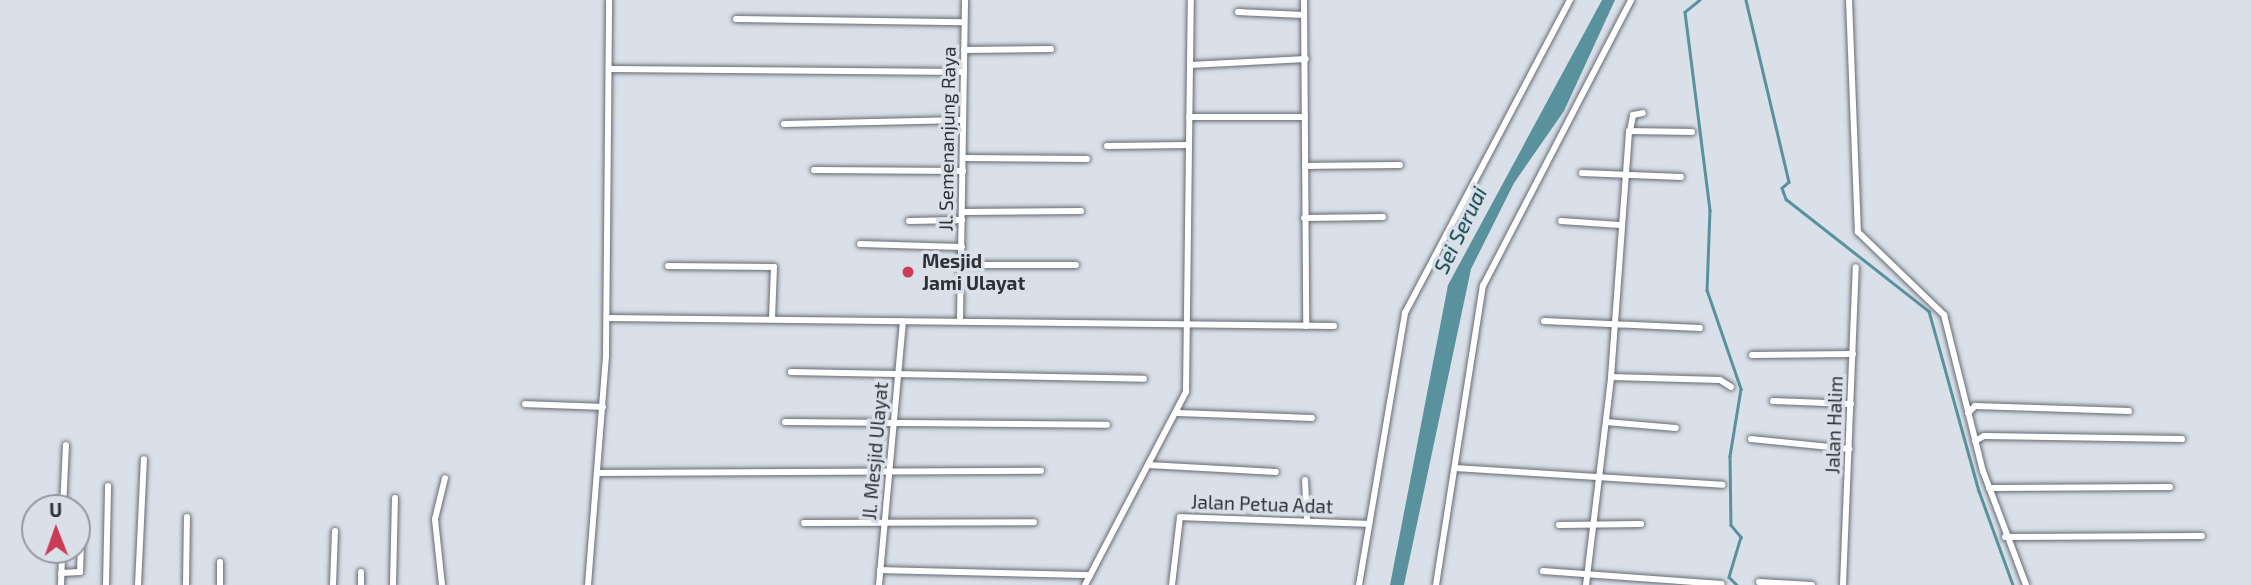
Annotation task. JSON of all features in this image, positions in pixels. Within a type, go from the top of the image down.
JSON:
[{"type":"street","points":[[588,585],[603,407],[607,318],[610,0]]},
{"type":"street","name":"Jl. Semenanjung Raya","points":[[960,320],[965,0]]},
{"type":"street","points":[[1085,585],[1085,573],[1178,413],[1189,373],[1188,145],[1191,0]]},
{"type":"street","points":[[1304,0],[1306,326]]},
{"type":"street","points":[[1359,585],[1405,313],[1570,0]]},
{"type":"street","points":[[1437,585],[1483,286],[1631,0]]},
{"type":"street","points":[[1849,0],[1857,232],[1944,315],[1989,488],[2005,537],[2026,585]]},
{"type":"street","points":[[1238,12],[1304,15]]},
{"type":"street","points":[[736,19],[964,23]]},
{"type":"street","points":[[964,50],[1051,50]]},
{"type":"street","points":[[1190,65],[1306,59]]},
{"type":"street","points":[[610,69],[964,72]]},
{"type":"street","points":[[1586,585],[1611,377],[1620,225],[1630,131],[1633,115],[1643,113]]},
{"type":"street","points":[[1189,117],[1305,117]]},
{"type":"street","points":[[784,124],[963,120]]},
{"type":"street","points":[[1630,131],[1692,132]]},
{"type":"street","points":[[1107,146],[1188,145]]},
{"type":"street","points":[[963,158],[1087,159]]},
{"type":"street","points":[[1305,166],[1400,165]]},
{"type":"street","points":[[814,170],[963,171]]},
{"type":"street","points":[[1582,173],[1681,177]]},
{"type":"street","points":[[962,212],[1080,211]]},
{"type":"street","points":[[1304,218],[1383,217]]},
{"type":"street","points":[[909,221],[962,220]]},
{"type":"street","points":[[1561,221],[1620,225]]},
{"type":"street","points":[[860,244],[962,247]]},
{"type":"street","points":[[668,265],[774,267],[772,319]]},
{"type":"street","points":[[961,265],[1076,265]]},
{"type":"street","name":"Jalan Halim","points":[[1843,585],[1856,267]]},
{"type":"street","points":[[607,318],[1334,326]]},
{"type":"street","name":"Jl. Mesjid Ulayat","points":[[879,585],[904,321]]},
{"type":"street","points":[[1544,321],[1700,328]]},
{"type":"street","points":[[1752,355],[1853,354]]},
{"type":"street","points":[[791,372],[1144,379]]},
{"type":"street","points":[[1611,377],[1720,380],[1731,387]]},
{"type":"street","points":[[1773,401],[1851,404]]},
{"type":"street","points":[[525,404],[603,407]]},
{"type":"street","points":[[1968,413],[1975,407],[2129,411]]},
{"type":"street","points":[[1178,413],[1312,418]]},
{"type":"street","points":[[785,422],[1107,425]]},
{"type":"street","points":[[1606,422],[1676,428]]},
{"type":"street","points":[[1975,441],[1984,436],[2182,439]]},
{"type":"street","points":[[1751,439],[1849,449]]},
{"type":"street","points":[[64,494],[66,445]]},
{"type":"street","points":[[138,585],[144,459]]},
{"type":"street","points":[[1148,465],[1276,472]]},
{"type":"street","points":[[1455,468],[1599,475],[1723,485]]},
{"type":"street","points":[[598,473],[1041,471]]},
{"type":"street","points":[[442,585],[435,519],[445,478]]},
{"type":"street","points":[[1305,480],[1307,520]]},
{"type":"street","points":[[106,585],[108,486]]},
{"type":"street","points":[[1989,488],[2170,487]]},
{"type":"street","points":[[393,585],[395,498]]},
{"type":"street","points":[[186,585],[187,517]]},
{"type":"street","name":"Jalan Petua Adat","points":[[1172,585],[1180,517],[1368,524]]},
{"type":"street","points":[[804,523],[1034,522]]},
{"type":"street","points":[[1559,525],[1592,527],[1641,524]]},
{"type":"street","points":[[333,585],[335,531]]},
{"type":"street","points":[[2005,537],[2202,536]]},
{"type":"street","points":[[220,562],[220,585]]},
{"type":"street","points":[[61,564],[61,585]]},
{"type":"street","points":[[61,573],[80,572],[80,564]]},
{"type":"street","points":[[880,570],[1085,573]]},
{"type":"street","points":[[1543,570],[1722,584]]},
{"type":"street","points":[[361,572],[361,585]]},
{"type":"street","points":[[1759,582],[1812,585]]},
{"type":"water","points":[[1602,0],[1615,0],[1564,111],[1514,183],[1471,269],[1404,585],[1390,585],[1448,285]]},
{"type":"waterway","points":[[1700,0],[1685,12],[1710,210],[1707,290],[1741,389],[1730,456],[1731,525],[1741,537],[1729,577],[1737,585]]},
{"type":"waterway","points":[[1746,0],[1789,182],[1782,188],[1786,199],[1929,311],[1979,491],[2013,585]]},
{"type":"place","name":"Mesjid Jami Ulayat","points":[[908,272]]},
{"type":"water label","name":"Sei Seruai","points":[[1460,230]]}]
